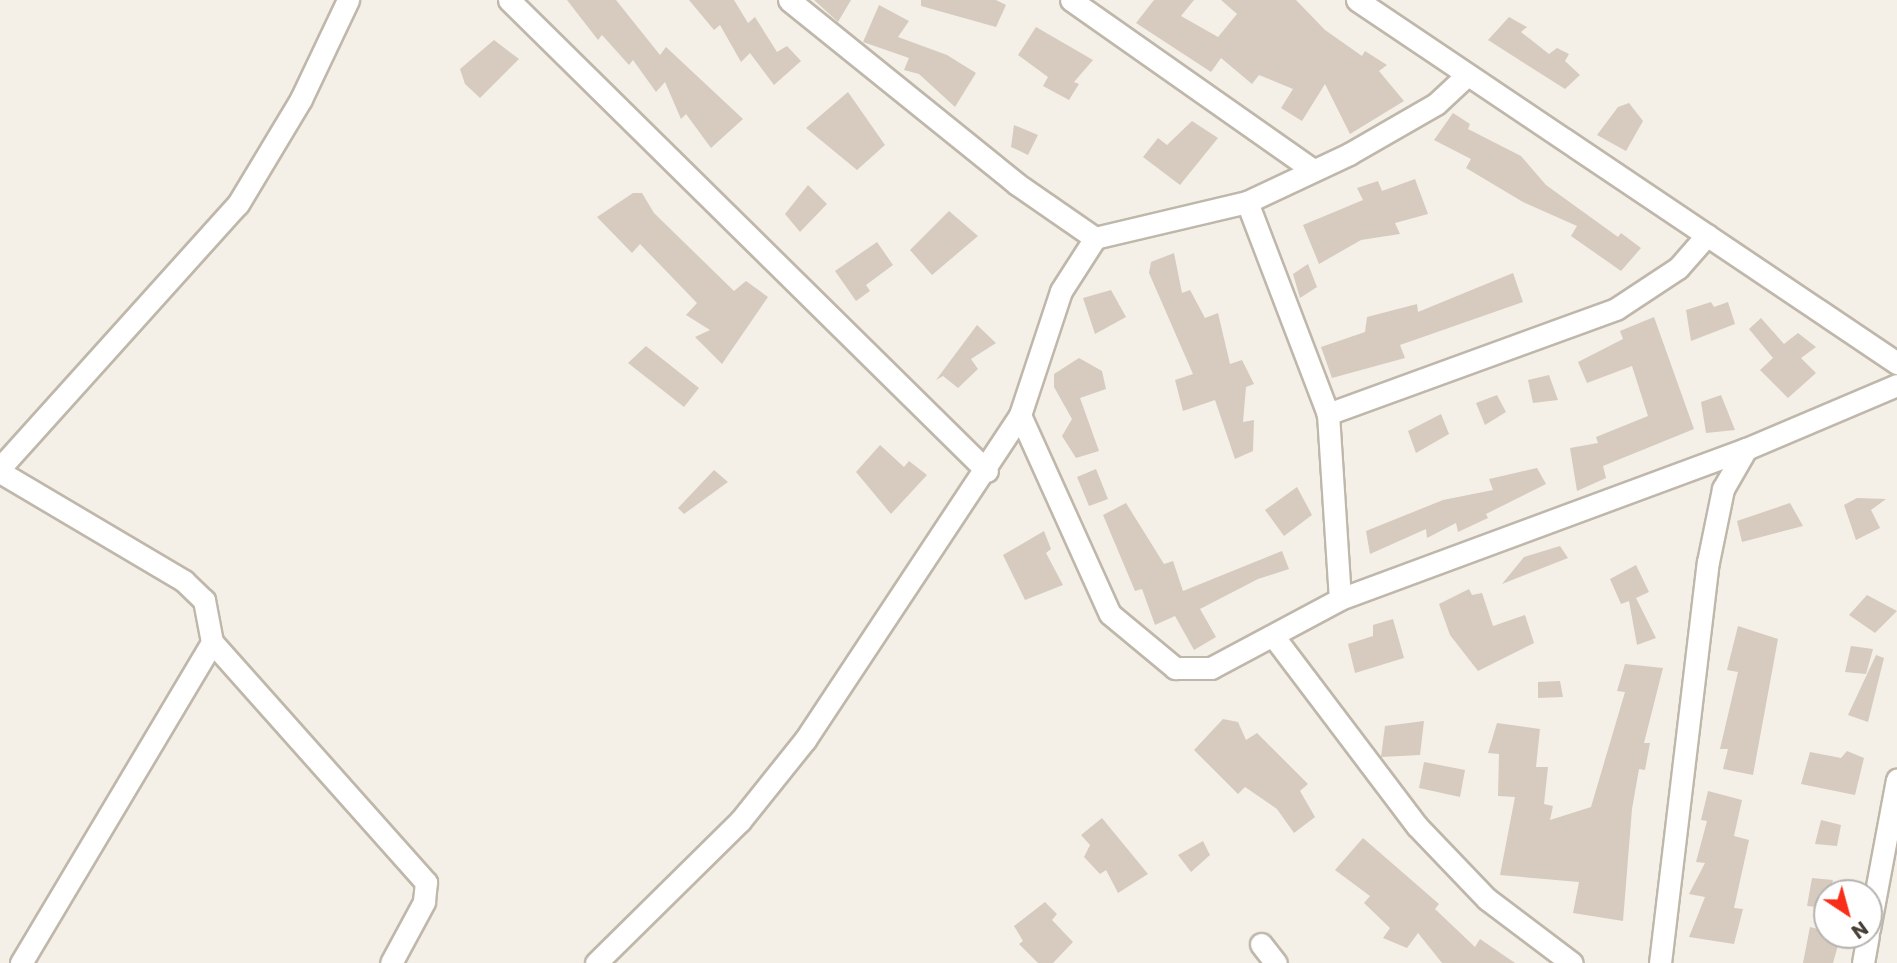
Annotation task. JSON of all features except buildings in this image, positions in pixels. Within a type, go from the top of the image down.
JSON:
[{"type":"street","points":[[348,0],[301,99],[238,204],[0,470],[184,581],[204,600],[212,642],[426,882],[424,902],[391,963]]},
{"type":"street","points":[[509,0],[987,471]]},
{"type":"street","points":[[789,0],[1017,184],[1095,238]]},
{"type":"street","points":[[1071,0],[1313,170]]},
{"type":"street","points":[[1357,0],[1466,76],[1897,363]]},
{"type":"street","points":[[596,963],[740,821],[806,740],[987,471],[1020,415],[1061,291],[1095,238],[1247,202],[1436,104],[1466,76]]},
{"type":"street","points":[[1247,202],[1328,414],[1340,599]]},
{"type":"street","points":[[1328,414],[1616,309],[1678,268],[1707,235]]},
{"type":"street","points":[[1020,415],[1110,614],[1132,637],[1175,668],[1193,671],[1274,637],[1340,599],[1746,449],[1897,385]]},
{"type":"street","points":[[1660,963],[1708,562],[1723,489],[1746,449]]},
{"type":"street","points":[[1274,637],[1417,826],[1487,899],[1572,963]]},
{"type":"street","points":[[21,963],[212,642]]},
{"type":"street","points":[[1878,879],[1897,780]]},
{"type":"street","points":[[1261,944],[1276,963]]}]
